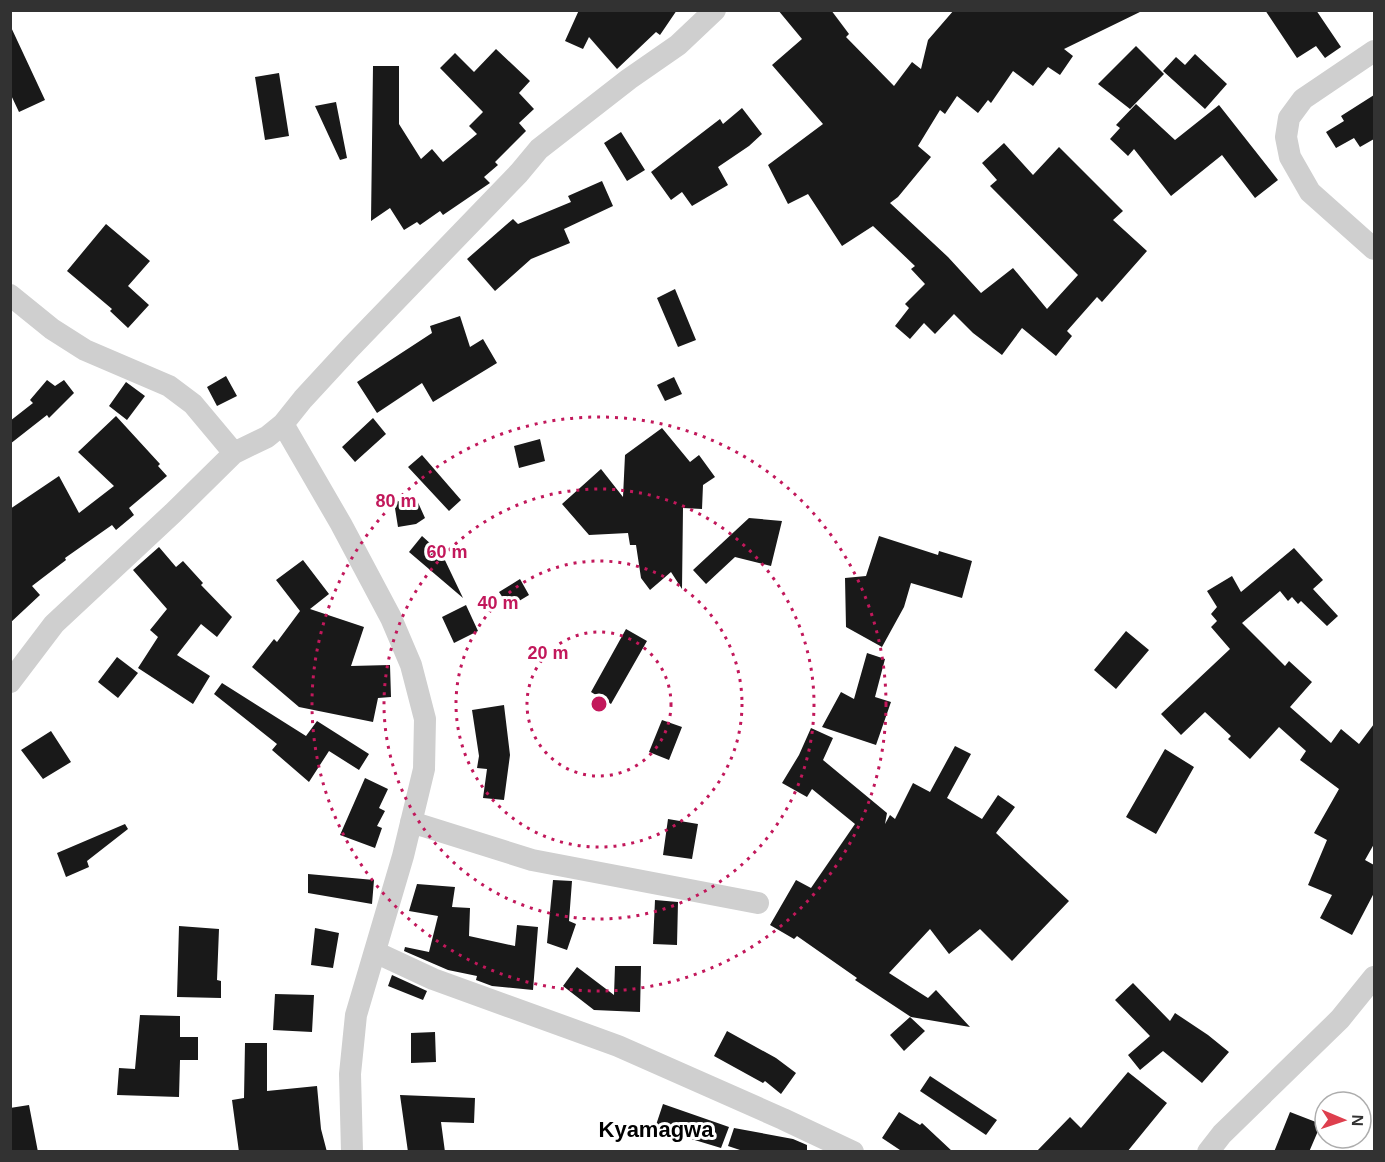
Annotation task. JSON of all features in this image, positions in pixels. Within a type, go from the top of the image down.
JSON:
[{"type":"street","points":[[10,681],[54,624],[234,453],[267,437],[283,424],[351,347],[519,173],[539,149],[628,79],[678,45],[715,10]]},
{"type":"street","points":[[1374,51],[1303,99],[1288,118],[1286,137],[1290,157],[1310,192],[1374,249]]},
{"type":"street","points":[[10,295],[52,329],[85,350],[169,386],[193,404],[234,453]]},
{"type":"street","points":[[283,424],[341,524],[391,618],[411,665],[425,719],[424,769],[356,1015],[350,1074],[352,1152]]},
{"type":"street","points":[[411,822],[532,860],[758,903]]},
{"type":"street","points":[[375,952],[433,979],[618,1046],[853,1152]]},
{"type":"street","points":[[1208,1152],[1222,1134],[1340,1019],[1374,977]]},
{"type":"building","points":[[579,10],[677,10],[660,35],[656,32],[617,69],[589,37],[583,49],[565,41]]},
{"type":"building","points":[[778,10],[831,10],[849,34],[846,37],[894,86],[912,62],[921,69],[928,40],[954,10],[1144,10],[1064,49],[1073,56],[1060,75],[1048,67],[1033,86],[1013,71],[991,103],[988,100],[978,113],[957,96],[945,114],[940,110],[918,146],[931,157],[898,197],[890,203],[948,257],[981,293],[1013,268],[1047,309],[1078,275],[990,186],[997,180],[982,163],[1004,143],[1033,175],[1059,147],[1123,211],[1113,220],[1147,251],[1102,302],[1097,297],[1067,331],[1072,336],[1056,356],[1022,328],[1002,355],[973,333],[954,314],[935,334],[924,323],[910,339],[895,326],[909,308],[905,304],[925,284],[911,269],[915,266],[873,226],[842,246],[808,194],[788,204],[768,165],[823,124],[772,65],[802,39]]},
{"type":"building","points":[[1265,10],[1316,10],[1341,47],[1325,58],[1316,46],[1297,58]]},
{"type":"building","points":[[10,25],[45,100],[19,112],[10,93]]},
{"type":"building","points":[[1136,46],[1164,74],[1130,109],[1098,84]]},
{"type":"building","points":[[496,49],[530,81],[519,93],[534,109],[519,123],[526,131],[495,162],[498,165],[484,177],[490,183],[443,215],[440,211],[420,225],[417,222],[404,230],[390,208],[371,221],[373,66],[399,66],[399,124],[421,159],[432,149],[443,162],[477,134],[469,126],[483,112],[440,68],[455,53],[474,72]]},
{"type":"building","points":[[1195,54],[1227,84],[1205,109],[1163,71],[1176,57],[1185,65]]},
{"type":"building","points":[[279,73],[289,136],[265,140],[255,77]]},
{"type":"building","points":[[1374,95],[1374,139],[1360,147],[1354,138],[1336,148],[1326,132],[1344,121],[1341,116]]},
{"type":"building","points":[[336,102],[347,158],[340,160],[315,106]]},
{"type":"building","points":[[1136,104],[1175,140],[1219,105],[1278,180],[1255,198],[1222,155],[1171,196],[1134,149],[1128,156],[1110,139],[1120,128],[1116,125]]},
{"type":"building","points":[[742,108],[762,134],[749,146],[718,167],[728,185],[692,206],[682,192],[671,200],[651,172],[720,119],[723,124]]},
{"type":"building","points":[[621,132],[645,170],[627,181],[604,143]]},
{"type":"building","points":[[602,181],[613,206],[564,229],[570,243],[531,259],[495,291],[467,259],[513,219],[518,224],[571,202],[568,196]]},
{"type":"building","points":[[106,224],[150,261],[128,286],[149,305],[128,328],[110,311],[112,309],[67,271]]},
{"type":"building","points":[[675,289],[696,340],[678,347],[657,298]]},
{"type":"building","points":[[460,316],[470,347],[483,339],[497,363],[433,402],[422,383],[377,413],[357,382],[432,333],[430,326]]},
{"type":"building","points":[[226,376],[237,396],[217,406],[207,387]]},
{"type":"building","points":[[674,377],[682,394],[665,401],[657,385]]},
{"type":"building","points":[[47,380],[55,386],[64,380],[74,393],[49,418],[47,415],[10,444],[10,421],[33,403],[30,400]]},
{"type":"building","points":[[126,382],[145,396],[127,420],[109,406]]},
{"type":"building","points":[[116,416],[160,464],[158,466],[167,476],[129,508],[134,515],[116,530],[112,525],[65,558],[66,560],[32,586],[40,595],[10,623],[10,509],[59,476],[79,513],[114,486],[78,452]]},
{"type":"building","points":[[373,418],[386,434],[355,462],[342,447]]},
{"type":"building","points":[[662,428],[690,462],[699,455],[715,477],[703,485],[702,509],[683,508],[682,589],[671,572],[650,590],[641,578],[636,545],[630,545],[628,533],[589,535],[562,504],[601,469],[623,497],[625,455]]},
{"type":"building","points":[[540,439],[545,461],[519,468],[514,446]]},
{"type":"building","points":[[422,455],[461,500],[449,511],[408,467]]},
{"type":"building","points":[[416,498],[425,518],[416,524],[398,527],[394,502]]},
{"type":"building","points":[[749,518],[782,521],[771,566],[735,557],[706,584],[693,570]]},
{"type":"building","points":[[422,536],[442,554],[463,598],[409,552]]},
{"type":"building","points":[[879,536],[938,555],[939,551],[972,561],[962,598],[911,583],[904,607],[882,647],[846,627],[845,578],[866,576]]},
{"type":"building","points":[[159,547],[176,567],[183,561],[203,583],[201,585],[232,617],[217,637],[201,624],[177,655],[210,676],[193,704],[138,668],[158,637],[150,630],[167,609],[133,570]]},
{"type":"building","points":[[1294,548],[1323,580],[1313,589],[1338,616],[1327,626],[1301,601],[1298,604],[1292,597],[1288,601],[1280,591],[1242,623],[1285,666],[1289,661],[1312,682],[1290,707],[1331,743],[1341,729],[1359,744],[1374,724],[1374,844],[1365,860],[1374,865],[1374,893],[1352,935],[1320,918],[1332,895],[1308,885],[1327,840],[1314,833],[1339,789],[1300,760],[1306,751],[1279,727],[1250,759],[1228,739],[1231,736],[1205,712],[1181,735],[1161,714],[1230,649],[1211,627],[1217,621],[1211,614],[1217,607],[1207,591],[1232,576],[1241,592]]},
{"type":"building","points":[[303,560],[329,594],[310,609],[364,627],[351,666],[390,665],[391,697],[378,698],[373,722],[299,707],[252,667],[274,639],[277,642],[300,611],[276,580]]},
{"type":"building","points":[[520,579],[529,595],[509,607],[499,592]]},
{"type":"building","points":[[466,605],[478,631],[454,643],[442,617]]},
{"type":"building","points":[[626,629],[647,641],[611,704],[591,692]]},
{"type":"building","points":[[1126,631],[1149,650],[1116,689],[1094,670]]},
{"type":"building","points":[[867,653],[885,659],[875,697],[891,702],[876,745],[822,727],[841,692],[854,699]]},
{"type":"building","points":[[117,657],[138,673],[118,698],[98,682]]},
{"type":"building","points":[[222,683],[306,736],[317,721],[369,754],[359,770],[329,751],[309,782],[272,750],[277,744],[214,694]]},
{"type":"building","points":[[504,705],[510,755],[504,800],[483,798],[487,769],[477,768],[479,756],[472,710]]},
{"type":"building","points":[[662,720],[682,727],[669,760],[649,752]]},
{"type":"building","points":[[811,728],[833,738],[823,760],[887,813],[885,824],[890,815],[895,819],[913,783],[930,792],[955,746],[971,754],[947,798],[982,819],[998,795],[1015,807],[996,833],[1069,901],[1012,961],[980,929],[949,954],[930,929],[889,973],[928,998],[936,990],[970,1027],[911,1017],[855,980],[857,978],[797,936],[794,939],[770,925],[796,880],[811,888],[855,824],[812,789],[807,797],[782,783],[799,755]]},
{"type":"building","points":[[51,731],[71,762],[43,779],[21,750]]},
{"type":"building","points":[[1165,749],[1194,767],[1156,834],[1126,817]]},
{"type":"building","points":[[365,778],[388,789],[379,808],[385,811],[377,826],[382,828],[375,848],[340,835]]},
{"type":"building","points":[[668,819],[698,824],[692,859],[663,855]]},
{"type":"building","points":[[125,824],[128,829],[87,861],[89,867],[66,877],[57,853]]},
{"type":"building","points":[[308,874],[374,880],[372,904],[308,893]]},
{"type":"building","points":[[553,880],[572,881],[569,921],[576,924],[567,950],[547,943]]},
{"type":"building","points":[[417,884],[455,887],[452,907],[470,908],[469,936],[515,946],[517,925],[538,927],[533,990],[492,986],[476,980],[477,976],[448,970],[404,951],[405,947],[429,952],[438,916],[409,911]]},
{"type":"building","points":[[655,900],[678,902],[677,945],[653,944]]},
{"type":"building","points":[[179,926],[219,929],[217,980],[221,981],[221,998],[177,997]]},
{"type":"building","points":[[315,928],[339,933],[333,968],[311,965]]},
{"type":"building","points":[[615,966],[641,966],[640,1012],[594,1010],[563,986],[577,967],[614,995]]},
{"type":"building","points":[[392,975],[427,991],[423,1000],[388,986]]},
{"type":"building","points":[[1133,983],[1170,1021],[1175,1013],[1229,1052],[1202,1083],[1163,1051],[1140,1070],[1128,1055],[1150,1036],[1115,1000]]},
{"type":"building","points":[[275,994],[314,995],[312,1032],[273,1030]]},
{"type":"building","points":[[140,1015],[180,1016],[180,1037],[198,1037],[198,1060],[180,1060],[179,1097],[117,1095],[119,1068],[135,1069]]},
{"type":"building","points":[[910,1017],[925,1031],[904,1051],[890,1035]]},
{"type":"building","points":[[727,1031],[776,1058],[796,1073],[781,1094],[765,1081],[763,1083],[714,1056]]},
{"type":"building","points":[[435,1032],[436,1062],[411,1063],[411,1033]]},
{"type":"building","points":[[245,1043],[267,1043],[267,1091],[317,1086],[321,1129],[327,1152],[239,1152],[232,1100],[244,1098]]},
{"type":"building","points":[[1128,1072],[1167,1103],[1127,1152],[1036,1152],[1070,1117],[1081,1128]]},
{"type":"building","points":[[930,1076],[997,1120],[986,1135],[920,1091]]},
{"type":"building","points":[[400,1095],[475,1098],[474,1123],[441,1122],[445,1152],[408,1152]]},
{"type":"building","points":[[663,1104],[729,1127],[721,1148],[655,1128]]},
{"type":"building","points":[[29,1105],[38,1152],[10,1152],[10,1108]]},
{"type":"building","points":[[899,1112],[920,1125],[922,1123],[953,1152],[903,1152],[882,1138]]},
{"type":"building","points":[[1290,1112],[1313,1121],[1313,1143],[1309,1152],[1274,1152]]},
{"type":"building","points":[[734,1128],[793,1139],[807,1145],[807,1152],[746,1152],[728,1146]]},
{"type":"district","name":"Kyamagwa","points":[[656,1129]]}]
